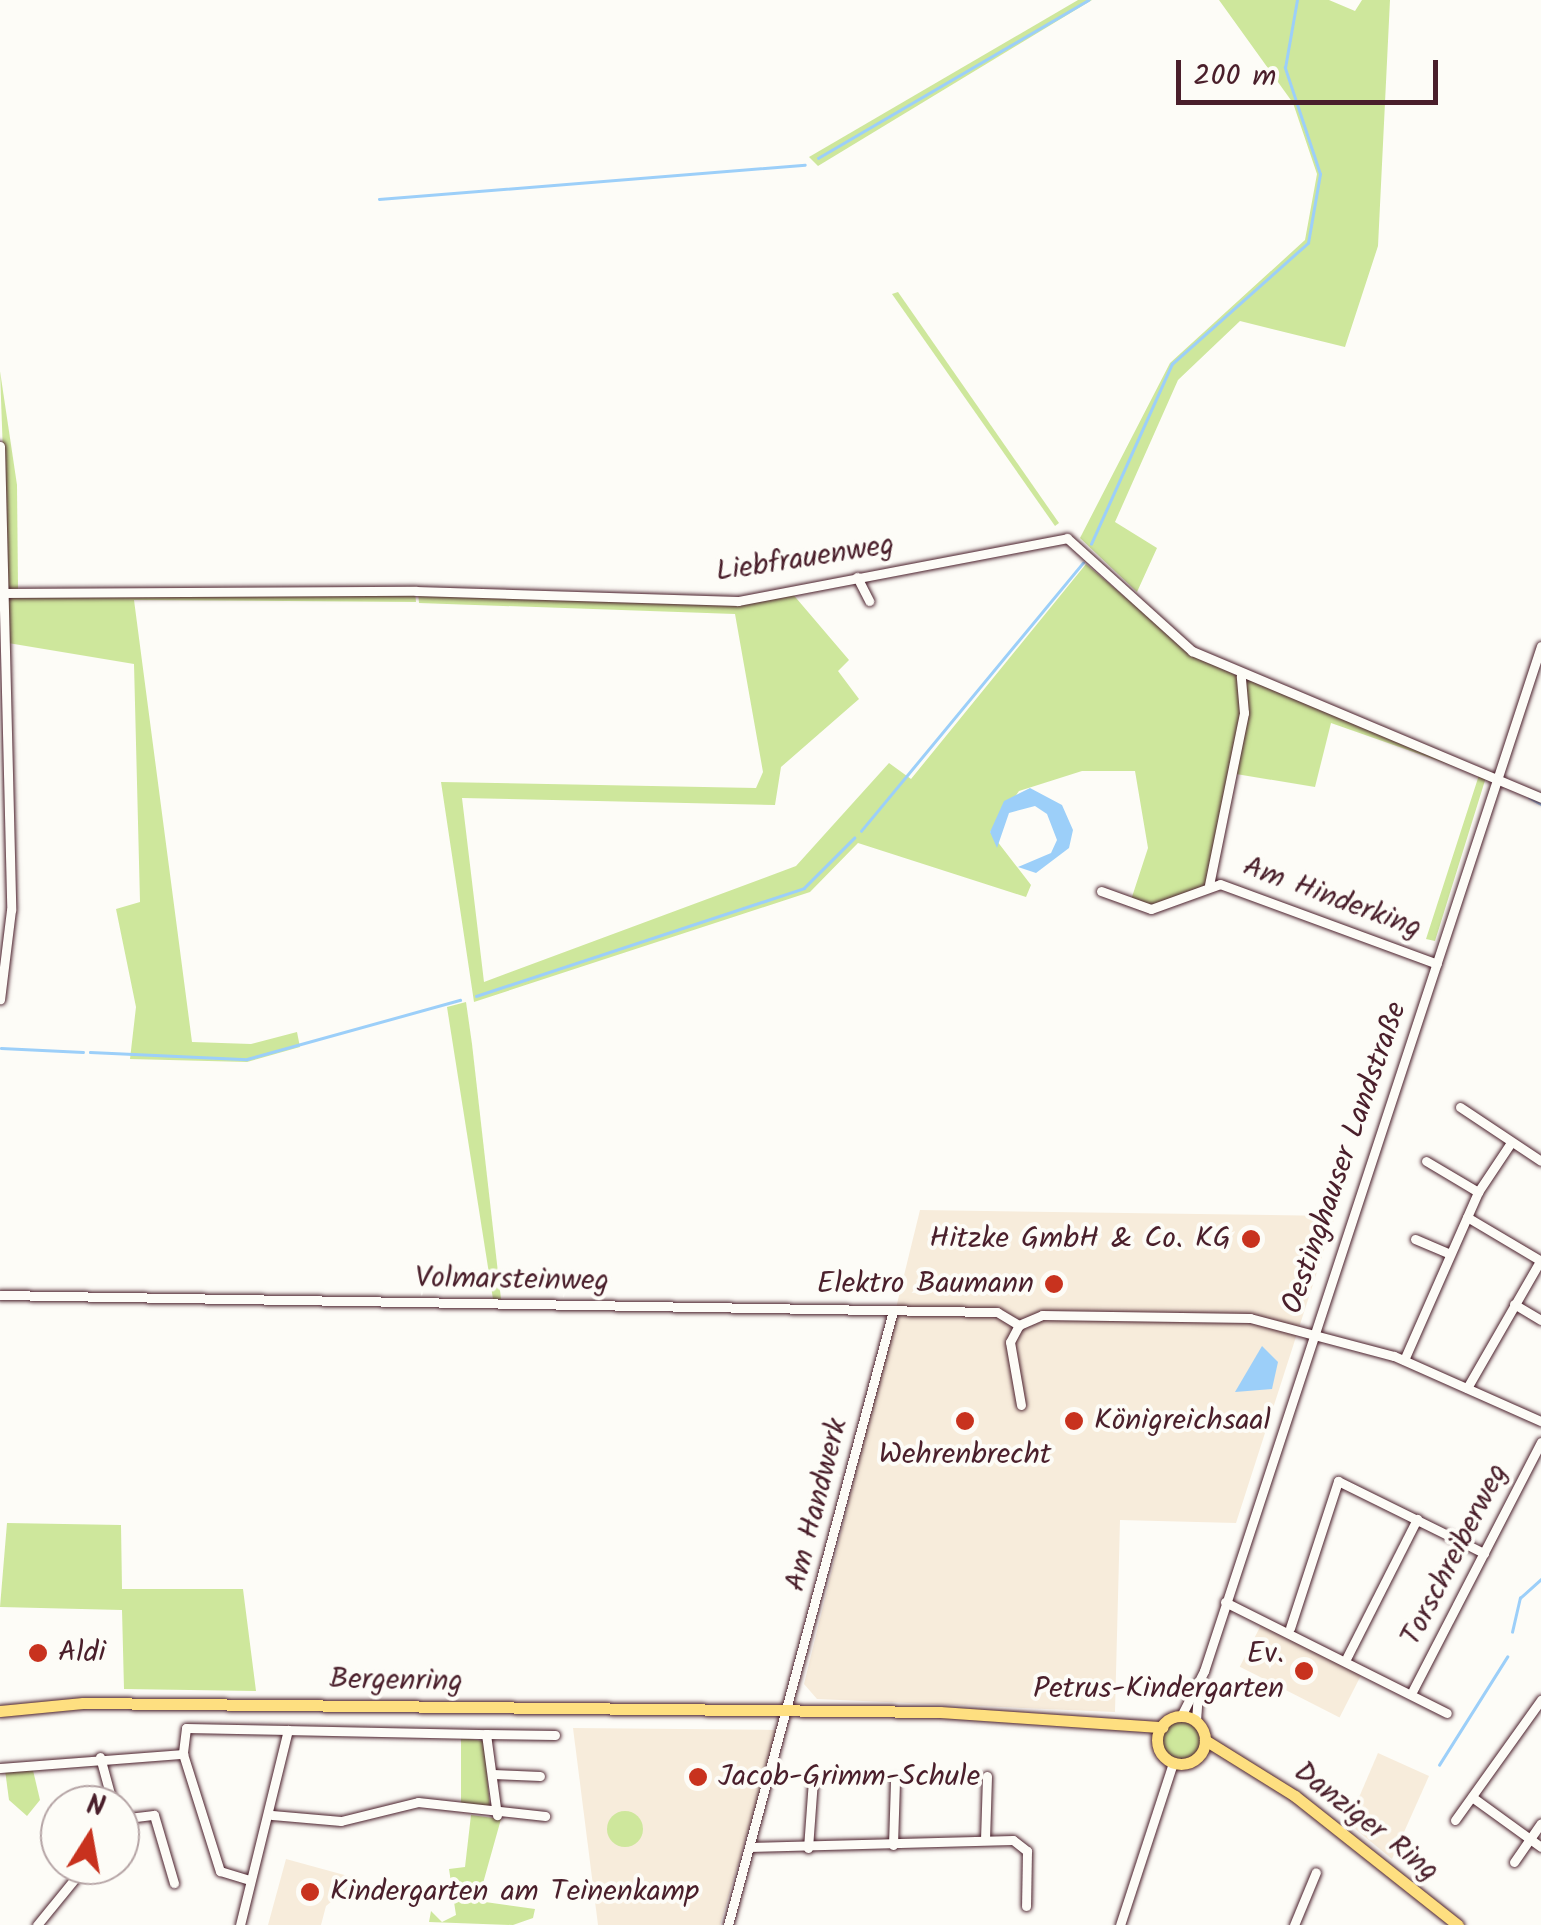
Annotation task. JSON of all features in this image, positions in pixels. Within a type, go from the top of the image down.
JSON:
[{"type":"main road","name":"Bergenring","points":[[0,1710],[83,1703],[1032,1715],[1124,1726]]},
{"type":"main road","points":[[1181,1716],[1196,1721],[1206,1740],[1201,1754],[1173,1763],[1157,1742],[1124,1726],[1162,1726],[1181,1716]]},
{"type":"main road","points":[[1157,1742],[1162,1726]]},
{"type":"main road","name":"Danziger Ring","points":[[1206,1740],[1458,1925]]},
{"type":"main road","name":"Danziger Ring","points":[[1201,1754],[1240,1762]]},
{"type":"street","points":[[0,446],[11,910],[0,999]]},
{"type":"street","name":"Liebfrauenweg","points":[[3,593],[416,590],[738,601],[1066,538],[1192,651],[1241,676],[1499,774],[1541,798]]},
{"type":"street","points":[[857,578],[869,601]]},
{"type":"street","name":"Oestinghauser Landstraße","points":[[1181,1716],[1198,1688],[1541,646]]},
{"type":"street","name":"Am Hinderking","points":[[1209,885],[1244,713],[1241,676]]},
{"type":"street","name":"Am Hinderking","points":[[1101,892],[1151,909],[1209,885],[1436,964]]},
{"type":"street","points":[[1460,1107],[1510,1144],[1541,1161]]},
{"type":"street","points":[[1404,1360],[1478,1192],[1510,1144]]},
{"type":"street","points":[[1426,1162],[1478,1192]]},
{"type":"street","points":[[1466,1217],[1540,1261],[1467,1388]]},
{"type":"street","points":[[1415,1239],[1450,1254]]},
{"type":"street","name":"Volmarsteinweg","points":[[0,1295],[996,1312],[1019,1325],[1042,1314],[1250,1318],[1404,1360],[1541,1421]]},
{"type":"street","points":[[1514,1304],[1541,1320]]},
{"type":"street","name":"Am Handwerk","points":[[728,1925],[791,1712],[893,1311]]},
{"type":"street","points":[[1019,1325],[1010,1342],[1021,1405]]},
{"type":"street","name":"Torschreiberweg","points":[[1413,1690],[1541,1442]]},
{"type":"street","points":[[1290,1628],[1338,1481],[1484,1552]]},
{"type":"street","points":[[1347,1657],[1417,1520]]},
{"type":"street","name":"Torschreiberweg","points":[[1226,1602],[1290,1628],[1413,1690],[1447,1713]]},
{"type":"street","name":"Oestinghauser Landstraße","points":[[1196,1721],[1198,1688]]},
{"type":"street","points":[[1455,1820],[1541,1700]]},
{"type":"street","points":[[248,1880],[220,1871],[182,1754],[186,1728],[555,1734]]},
{"type":"street","points":[[240,1925],[248,1880],[272,1815],[288,1730]]},
{"type":"street","points":[[486,1734],[497,1815]]},
{"type":"street","points":[[0,1768],[100,1757],[182,1754]]},
{"type":"street","points":[[100,1757],[108,1785]]},
{"type":"street","points":[[1120,1925],[1173,1763]]},
{"type":"street","points":[[493,1774],[540,1776]]},
{"type":"street","points":[[985,1840],[987,1776]]},
{"type":"street","points":[[808,1848],[813,1780]]},
{"type":"street","points":[[892,1845],[895,1780]]},
{"type":"street","points":[[1472,1797],[1541,1847]]},
{"type":"street","points":[[272,1815],[341,1821],[418,1802],[497,1815],[545,1816]]},
{"type":"street","points":[[140,1817],[154,1815],[174,1884]]},
{"type":"street","points":[[1514,1862],[1541,1824]]},
{"type":"street","points":[[749,1847],[1013,1840],[1027,1851],[1026,1906]]},
{"type":"street","points":[[1294,1925],[1316,1872]]},
{"type":"street","points":[[37,1925],[70,1885]]},
{"type":"shaded area","points":[[920,1210],[1335,1216],[1236,1523],[1120,1520],[1115,1712],[817,1699],[804,1684]]},
{"type":"shaded area","name":"Ev. Petrus-Kindergarten","points":[[1262,1623],[1362,1674],[1340,1718],[1240,1667]]},
{"type":"shaded area","points":[[573,1728],[778,1730],[720,1925],[598,1925]]},
{"type":"shaded area","points":[[1378,1753],[1429,1776],[1392,1859],[1348,1823]]},
{"type":"shaded area","name":"Kindergarten am Teinenkamp","points":[[286,1859],[359,1879],[326,1906],[321,1925],[268,1925]]},
{"type":"green space","points":[[1078,0],[1092,0],[818,166],[809,157]]},
{"type":"green space","points":[[1219,0],[1329,0],[1355,11],[1362,0],[1390,0],[1378,246],[1345,347],[1240,321],[1178,380],[1115,522],[1157,548],[1137,592],[1080,538],[1170,363],[1305,240],[1317,174],[1293,103]]},
{"type":"green space","points":[[898,292],[1059,523],[1055,526],[892,294]]},
{"type":"green space","points":[[0,371],[17,485],[18,589],[8,591]]},
{"type":"green space","points":[[1086,564],[1191,653],[1239,677],[1242,713],[1208,884],[1164,906],[1130,903],[1148,848],[1135,771],[1082,771],[1019,791],[990,832],[1031,885],[1026,897],[858,843],[810,892],[474,1002],[441,782],[756,788],[763,772],[735,614],[419,603],[418,592],[738,603],[791,592],[849,660],[838,671],[859,699],[781,767],[775,805],[462,798],[484,982],[796,866],[889,763],[911,779]]},
{"type":"green space","points":[[415,591],[416,602],[134,600],[192,1042],[251,1044],[297,1032],[300,1047],[247,1062],[130,1059],[136,1007],[116,909],[140,902],[134,664],[8,643],[8,594]]},
{"type":"green space","points":[[1242,677],[1487,774],[1435,941],[1426,939],[1479,775],[1331,723],[1315,787],[1230,773],[1245,714]]},
{"type":"green space","points":[[466,1002],[501,1299],[493,1299],[447,1007]]},
{"type":"green space","points":[[7,1523],[121,1525],[122,1589],[243,1589],[256,1691],[124,1689],[122,1610],[0,1607]]},
{"type":"green space","points":[[1181,1722],[1194,1728],[1200,1741],[1194,1754],[1181,1760],[1168,1754],[1162,1741],[1168,1728]]},
{"type":"green space","points":[[461,1738],[484,1741],[490,1809],[461,1807]]},
{"type":"green space","points":[[32,1766],[40,1800],[27,1816],[9,1800],[5,1770]]},
{"type":"green space","points":[[625,1811],[638,1816],[643,1829],[638,1842],[625,1847],[612,1842],[607,1829],[612,1816]]},
{"type":"green space","points":[[471,1815],[501,1819],[478,1901],[535,1909],[533,1918],[513,1925],[429,1922],[431,1911],[442,1922],[456,1915],[449,1869],[465,1867]]},
{"type":"water","points":[[1030,788],[1062,805],[1073,830],[1069,848],[1036,873],[1018,867],[1051,853],[1057,840],[1047,814],[1035,806],[1009,813],[997,848],[990,832],[1004,801]]},
{"type":"water","points":[[1262,1346],[1278,1362],[1272,1389],[1235,1392]]},
{"type":"waterway","points":[[818,158],[1088,0]]},
{"type":"waterway","points":[[1091,544],[1172,364],[1308,243],[1320,174],[1285,68],[1297,0]]},
{"type":"waterway","points":[[379,199],[805,165]]},
{"type":"waterway","points":[[861,831],[1083,563]]},
{"type":"waterway","points":[[1529,797],[1541,804]]},
{"type":"waterway","points":[[476,996],[804,888],[854,838]]},
{"type":"waterway","points":[[90,1052],[247,1059],[460,1000]]},
{"type":"waterway","points":[[1,1048],[83,1052]]},
{"type":"waterway","points":[[1512,1632],[1520,1598],[1541,1579]]},
{"type":"waterway","points":[[1439,1765],[1507,1657]]},
{"type":"place","name":"Hitzke GmbH & Co. KG","points":[[1251,1239]]},
{"type":"place","name":"Elektro Baumann","points":[[1054,1284]]},
{"type":"place","name":"Wehrenbrecht","points":[[965,1421]]},
{"type":"place","name":"Königreichsaal","points":[[1074,1421]]},
{"type":"place","name":"Aldi","points":[[38,1653]]},
{"type":"place","name":"Ev. Petrus-Kindergarten","points":[[1304,1671]]},
{"type":"place","name":"Jacob-Grimm-Schule","points":[[698,1777]]},
{"type":"place","name":"Kindergarten am Teinenkamp","points":[[310,1892]]}]
